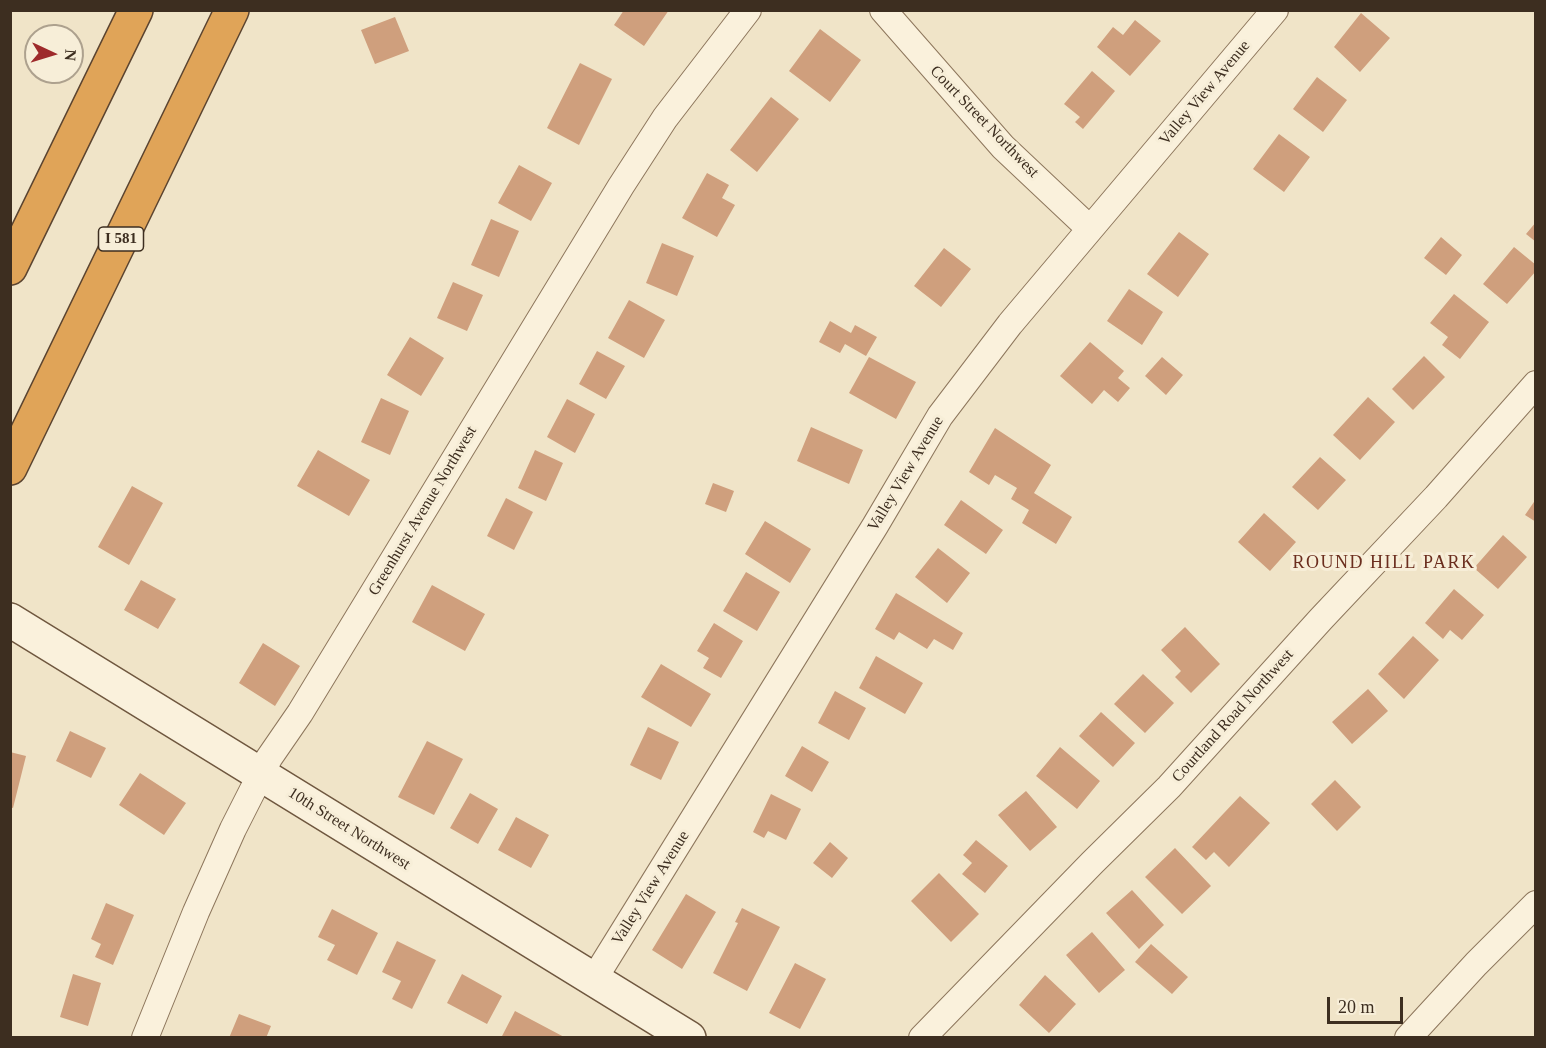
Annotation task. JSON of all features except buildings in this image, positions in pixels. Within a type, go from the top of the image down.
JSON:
[{"type":"highway","points":[[10,268],[136,10]]},
{"type":"highway","name":"I 581","points":[[10,468],[232,10]]},
{"type":"main road","name":"10th Street Northwest","points":[[10,620],[689,1038]]},
{"type":"street","name":"Greenhurst Avenue Northwest","points":[[145,1038],[196,912],[233,829],[261,774],[621,186],[665,118],[748,10]]},
{"type":"street","name":"Court Street Northwest","points":[[882,10],[1003,147],[1090,229]]},
{"type":"street","name":"Valley View Avenue","points":[[594,980],[868,537],[940,416],[1010,324],[1275,10]]},
{"type":"street","name":"Courtland Road Northwest","points":[[922,1038],[1092,862],[1169,787],[1536,384]]},
{"type":"street","points":[[1408,1038],[1476,964],[1536,904]]},
{"type":"district","name":"ROUND HILL PARK","points":[[1384,563]]}]
